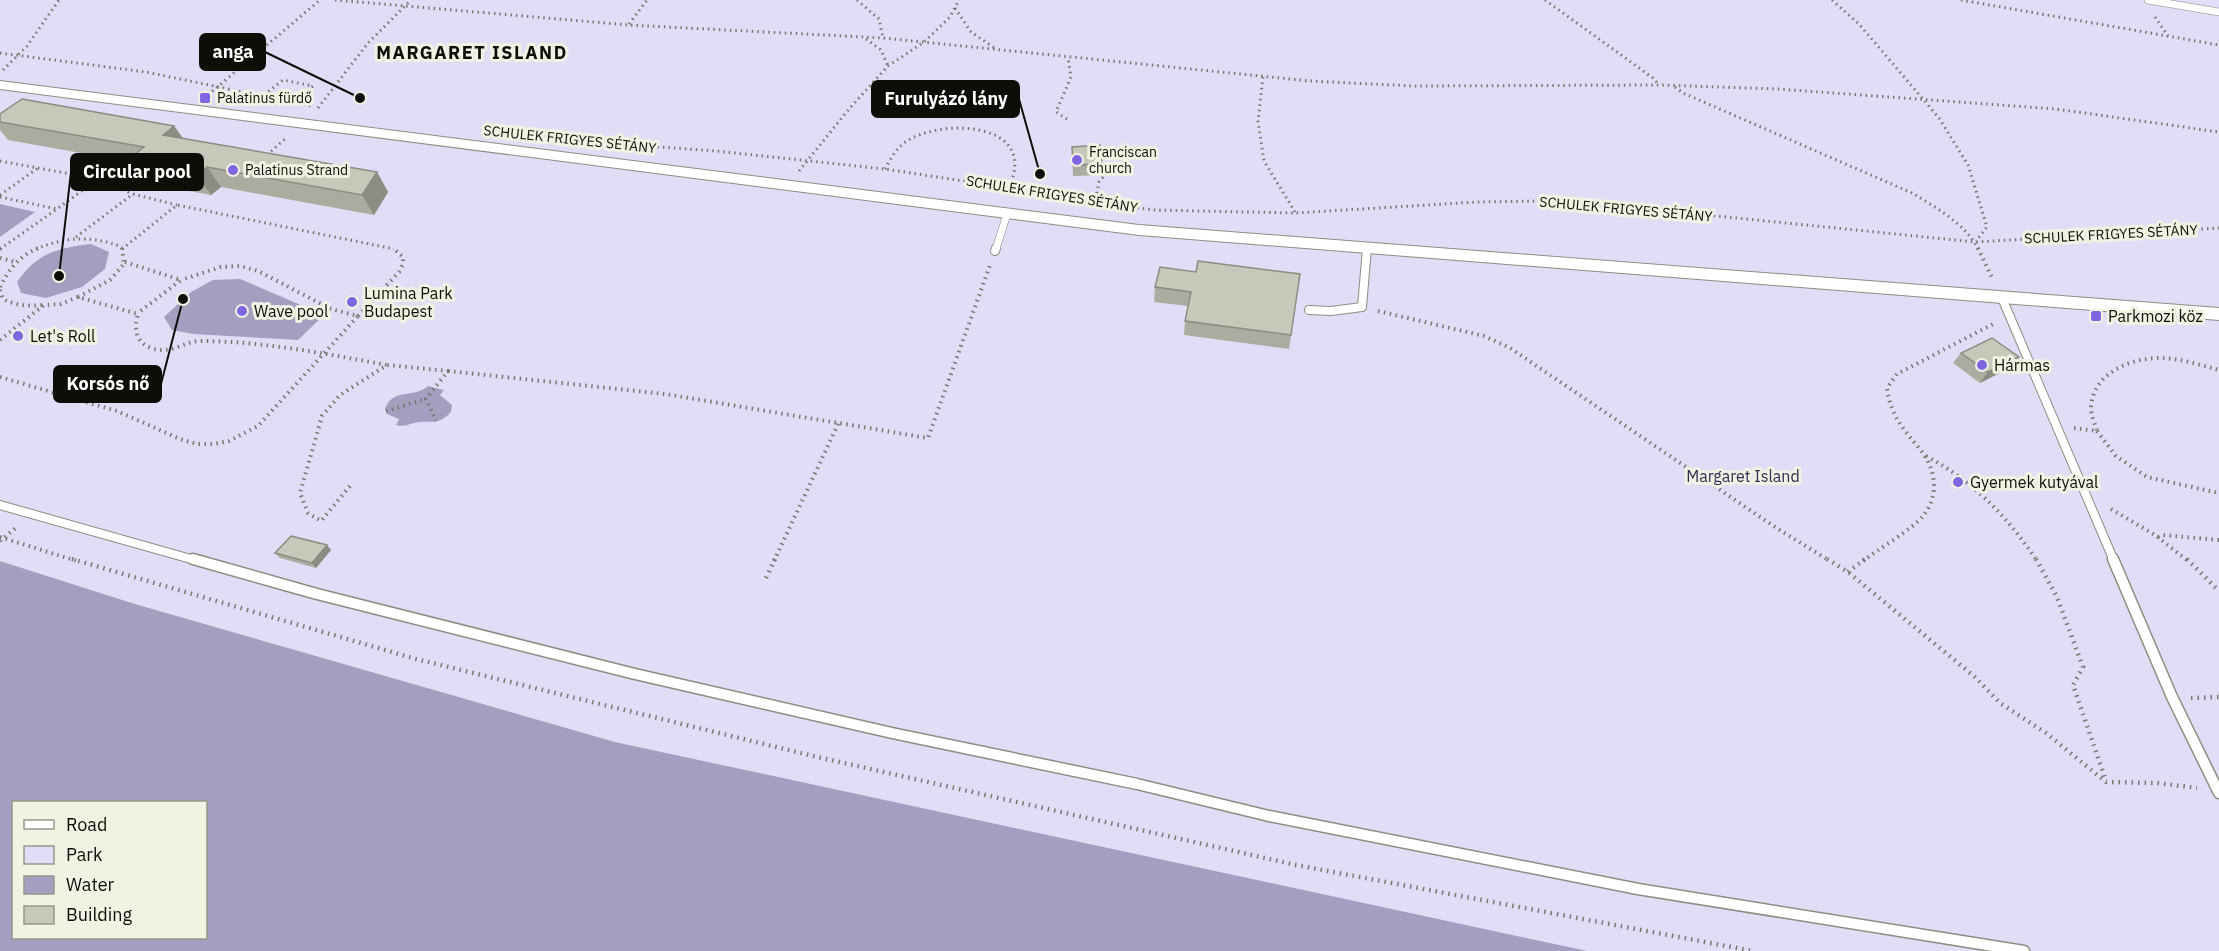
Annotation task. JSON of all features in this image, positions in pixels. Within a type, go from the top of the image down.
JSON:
[{"type":"street","name":"SCHULEK FRIGYES SÉTÁNY","points":[[0,85],[1139,230],[2219,314]]},
{"type":"lane","points":[[2148,0],[2219,12]]},
{"type":"lane","points":[[995,251],[1007,214]]},
{"type":"lane","points":[[1309,310],[1331,311],[1362,307],[1367,247]]},
{"type":"lane","points":[[2002,298],[2172,697],[2219,792]]},
{"type":"lane","points":[[0,506],[317,594],[635,674],[892,733],[1137,784],[1269,816],[1638,889],[2024,951]]},
{"type":"path","points":[[0,72],[20,55],[59,0]]},
{"type":"path","points":[[192,110],[320,0]]},
{"type":"path","points":[[335,0],[629,24],[883,38],[1263,77],[1413,86],[1659,85],[1778,89],[1924,99],[2056,109],[2219,132]]},
{"type":"path","points":[[303,124],[319,107],[351,63],[411,0]]},
{"type":"path","points":[[629,24],[647,0]]},
{"type":"path","points":[[857,0],[879,19],[883,38]]},
{"type":"path","points":[[806,160],[888,66],[924,42],[950,17],[959,0]]},
{"type":"path","points":[[1545,0],[1653,78],[1659,85]]},
{"type":"path","points":[[1832,0],[1859,24],[1924,99],[1939,118],[1968,165],[1987,227],[1975,242]]},
{"type":"path","points":[[1961,0],[2219,45]]},
{"type":"path","points":[[955,8],[969,31],[983,43],[999,50]]},
{"type":"path","points":[[864,38],[878,45],[886,53],[888,66]]},
{"type":"path","points":[[0,54],[146,72],[330,109]]},
{"type":"path","points":[[1067,119],[1056,112],[1071,77],[1068,58]]},
{"type":"path","points":[[1263,77],[1258,121],[1264,161],[1296,213]]},
{"type":"path","points":[[263,95],[283,80],[313,86],[294,102]]},
{"type":"path","points":[[1674,86],[1692,98],[1912,193],[1946,214],[1975,242],[2002,298]]},
{"type":"path","points":[[885,169],[894,152],[906,141],[933,131],[963,128],[991,134],[1011,147],[1016,159],[1015,172],[1009,187]]},
{"type":"path","points":[[263,159],[285,139]]},
{"type":"path","name":"SCHULEK FRIGYES SÉTÁNY","points":[[614,144],[885,169],[1009,187],[1100,204],[1153,210],[1296,213],[1476,202],[1543,201],[1607,205],[1975,242],[2219,228]]},
{"type":"path","points":[[0,161],[98,179],[133,194],[177,205],[392,247],[403,257],[403,264],[399,272],[258,426],[239,438],[218,444],[198,444],[170,436],[135,417],[0,377]]},
{"type":"path","points":[[0,196],[38,168]]},
{"type":"path","points":[[1100,204],[1096,197],[1099,182],[1111,168]]},
{"type":"path","points":[[0,249],[98,179]]},
{"type":"path","points":[[75,238],[133,194]]},
{"type":"path","points":[[0,196],[57,209]]},
{"type":"path","points":[[122,247],[177,205]]},
{"type":"path","points":[[75,238],[108,239],[122,247],[125,262],[110,280],[61,303],[25,306],[1,300],[0,288],[3,276],[15,262],[31,251],[75,238]]},
{"type":"path","points":[[358,316],[331,309],[258,271],[240,266],[221,267],[181,280],[138,314],[135,328],[140,340],[154,349],[171,351],[186,348],[196,341],[290,348],[387,365],[665,394],[928,438],[995,251]]},
{"type":"path","points":[[0,258],[15,262]]},
{"type":"path","points":[[125,262],[181,280]]},
{"type":"path","points":[[78,297],[138,314]]},
{"type":"path","points":[[0,340],[44,306]]},
{"type":"path","points":[[1362,307],[1484,336],[1510,348],[1778,529],[1848,572],[1975,677],[2000,703],[2046,733],[2106,782],[2157,783],[2219,792]]},
{"type":"path","points":[[1848,572],[1923,517],[1934,496],[1934,477],[1926,456],[1899,424],[1889,405],[1887,388],[1897,374],[2010,315]]},
{"type":"path","points":[[2219,370],[2159,358],[2125,364],[2108,374],[2094,391],[2091,411],[2097,431],[2116,456],[2147,477],[2219,494]]},
{"type":"path","points":[[350,486],[321,521],[308,513],[300,493],[322,416],[340,395],[387,365]]},
{"type":"path","points":[[386,411],[426,399],[448,371]]},
{"type":"path","points":[[426,399],[436,421]]},
{"type":"path","points":[[766,578],[838,422]]},
{"type":"path","points":[[2056,425],[2097,431]]},
{"type":"path","points":[[1926,456],[1958,474],[1984,497],[2014,529],[2041,567],[2057,598],[2083,667],[2073,685],[2106,782]]},
{"type":"path","points":[[2086,498],[2106,506],[2157,538],[2201,570],[2219,591]]},
{"type":"path","points":[[2157,538],[2163,535],[2219,540]]},
{"type":"path","points":[[0,537],[416,659],[825,758],[1296,865],[1753,951]]},
{"type":"path","points":[[2172,697],[2219,697]]},
{"type":"green space","name":"Margaret Island","points":[[0,0],[2219,0],[2219,951],[1587,951],[1563,947],[615,742],[135,604],[0,561]]},
{"type":"water","points":[[0,204],[35,212],[0,237]]},
{"type":"water","points":[[91,244],[109,252],[105,269],[82,287],[46,298],[21,293],[17,282],[40,258],[58,250]]},
{"type":"water","name":"Wave pool","points":[[240,279],[324,315],[298,340],[193,334],[172,330],[164,317],[191,292],[213,280]]},
{"type":"water","points":[[428,386],[444,390],[440,395],[452,405],[451,412],[438,421],[396,425],[399,419],[387,414],[385,409],[389,402],[398,395],[416,392]]},
{"type":"water","points":[[0,561],[135,604],[615,742],[1587,951],[0,951]]},
{"type":"building","points":[[22,99],[174,126],[163,135],[377,172],[362,195],[207,167],[197,175],[125,162],[144,147],[0,122],[0,114]]},
{"type":"building","points":[[1100,145],[1102,164],[1073,165],[1072,147]]},
{"type":"building","points":[[1198,261],[1300,274],[1291,335],[1185,321],[1191,292],[1155,287],[1160,267],[1196,272]]},
{"type":"building","points":[[1992,338],[2019,357],[1988,372],[1961,353]]},
{"type":"building","points":[[291,536],[327,545],[312,563],[275,553]]},
{"type":"place","name":"Palatinus fürdő","points":[[205,98]]},
{"type":"place","name":"anga","points":[[360,98]]},
{"type":"place","name":"Franciscan church","points":[[1077,160]]},
{"type":"place","name":"Palatinus Strand","points":[[233,170]]},
{"type":"place","name":"Furulyázó lány","points":[[1040,174]]},
{"type":"place","name":"Circular pool","points":[[59,276]]},
{"type":"place","name":"Korsós nő","points":[[183,299]]},
{"type":"place","name":"Lumina Park Budapest","points":[[352,302]]},
{"type":"place","name":"Wave pool","points":[[242,311]]},
{"type":"place","name":"Parkmozi köz","points":[[2096,316]]},
{"type":"place","name":"Let's Roll","points":[[18,336]]},
{"type":"place","name":"Hármas","points":[[1982,365]]},
{"type":"place","name":"Gyermek kutyával","points":[[1958,482]]},
{"type":"district","name":"MARGARET ISLAND","points":[[472,52]]}]
